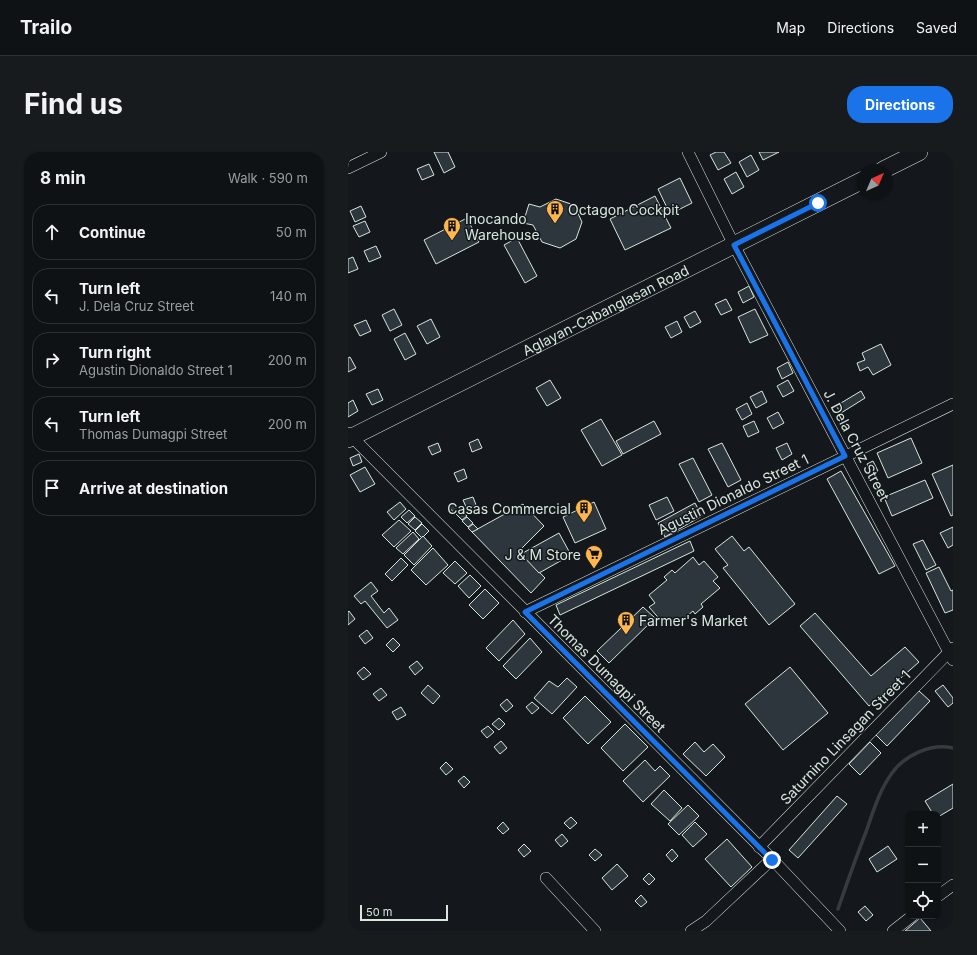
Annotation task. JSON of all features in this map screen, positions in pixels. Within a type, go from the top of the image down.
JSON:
[{"type":"main road","points":[[893,165],[919,152]]},
{"type":"main road","name":"Aglayan-Cabanglasan Road","points":[[349,436],[857,183]]},
{"type":"street","points":[[350,165],[381,152]]},
{"type":"street","name":"J. Dela Cruz Street","points":[[688,152],[734,245],[845,456],[952,653]]},
{"type":"street","name":"Agustin Dionaldo Street 1","points":[[525,612],[953,404]]},
{"type":"street","name":"Thomas Dumagpi Street","points":[[349,436],[772,860],[840,931]]},
{"type":"street","name":"Saturnino Linsagan Street 1","points":[[759,847],[952,653]]},
{"type":"street","points":[[691,931],[706,921],[772,860]]},
{"type":"street","points":[[546,878],[595,931]]},
{"type":"street","points":[[941,894],[953,885]]},
{"type":"street","points":[[893,931],[908,919]]},
{"type":"building","points":[[434,152],[448,152],[455,167],[444,173]]},
{"type":"building","points":[[716,152],[724,152],[731,163],[718,170],[710,155]]},
{"type":"building","points":[[759,152],[779,152],[763,160]]},
{"type":"building","points":[[751,155],[759,170],[747,177],[739,162]]},
{"type":"building","points":[[429,164],[434,175],[422,180],[417,169]]},
{"type":"building","points":[[736,172],[744,187],[732,194],[724,179]]},
{"type":"building","points":[[680,178],[692,203],[670,214],[658,189]]},
{"type":"building","points":[[655,196],[671,228],[625,250],[610,219]]},
{"type":"building","name":"Octagon Cockpit","points":[[556,199],[574,205],[582,222],[576,239],[560,248],[542,242],[533,225],[523,223],[529,204],[540,207]]},
{"type":"building","points":[[361,206],[366,217],[355,222],[350,211]]},
{"type":"building","name":"Inocando Warehouse","points":[[467,218],[479,242],[436,264],[424,240]]},
{"type":"building","points":[[365,221],[370,232],[359,237],[353,226]]},
{"type":"building","points":[[517,238],[537,276],[525,283],[504,245]]},
{"type":"building","points":[[376,246],[381,257],[369,262],[364,251]]},
{"type":"building","points":[[353,257],[358,269],[348,273],[348,259]]},
{"type":"building","points":[[749,286],[754,297],[743,303],[738,292]]},
{"type":"building","points":[[726,299],[732,310],[721,315],[715,304]]},
{"type":"building","points":[[394,309],[402,325],[390,331],[382,315]]},
{"type":"building","points":[[755,309],[768,335],[750,343],[738,317]]},
{"type":"building","points":[[695,311],[701,322],[690,328],[684,317]]},
{"type":"building","points":[[431,319],[440,337],[427,344],[417,326]]},
{"type":"building","points":[[366,320],[371,331],[360,336],[354,325]]},
{"type":"building","points":[[677,321],[682,332],[671,338],[665,327]]},
{"type":"building","points":[[405,333],[416,354],[405,360],[394,339]]},
{"type":"building","points":[[881,344],[891,365],[873,375],[868,367],[860,371],[857,363],[865,360],[862,353]]},
{"type":"building","points":[[350,357],[356,368],[348,372],[348,358]]},
{"type":"building","points":[[788,362],[793,373],[782,379],[777,368]]},
{"type":"building","points":[[550,380],[561,398],[547,406],[536,388]]},
{"type":"building","points":[[788,380],[794,391],[783,397],[777,386]]},
{"type":"building","points":[[378,389],[383,400],[372,405],[366,394]]},
{"type":"building","points":[[762,391],[767,402],[756,408],[750,397]]},
{"type":"building","points":[[861,391],[865,398],[841,413],[836,406]]},
{"type":"building","points":[[353,400],[358,411],[348,417],[348,403]]},
{"type":"building","points":[[747,403],[752,414],[742,420],[736,409]]},
{"type":"building","points":[[778,412],[784,423],[773,429],[767,418]]},
{"type":"building","points":[[601,419],[622,455],[602,466],[581,430]]},
{"type":"building","points":[[654,421],[661,434],[623,454],[616,441]]},
{"type":"building","points":[[754,421],[759,432],[748,437],[743,426]]},
{"type":"building","points":[[911,438],[922,463],[888,478],[877,453]]},
{"type":"building","points":[[478,439],[482,448],[472,452],[469,443]]},
{"type":"building","points":[[438,443],[441,451],[432,455],[428,447]]},
{"type":"building","points":[[722,443],[741,480],[728,487],[708,449]]},
{"type":"building","points":[[787,443],[792,454],[782,460],[776,448]]},
{"type":"building","points":[[359,454],[362,462],[353,466],[350,458]]},
{"type":"building","points":[[693,458],[712,495],[699,502],[679,464]]},
{"type":"building","points":[[873,461],[878,471],[871,474],[867,464]]},
{"type":"building","points":[[953,465],[953,515],[951,516],[932,474]]},
{"type":"building","points":[[365,467],[375,484],[360,492],[350,475]]},
{"type":"building","points":[[464,469],[467,478],[458,482],[454,473]]},
{"type":"building","points":[[841,471],[895,566],[879,574],[827,479]]},
{"type":"building","points":[[925,480],[933,498],[892,516],[884,497]]},
{"type":"building","points":[[473,497],[476,505],[467,509],[463,500]]},
{"type":"building","points":[[667,497],[674,511],[656,520],[649,505]]},
{"type":"building","points":[[400,502],[406,509],[394,520],[387,512]]},
{"type":"building","name":"Casas Commercial","points":[[594,502],[606,529],[575,543],[563,517]]},
{"type":"building","points":[[453,503],[460,509],[455,514],[449,507]]},
{"type":"building","points":[[695,503],[702,516],[665,537],[658,523]]},
{"type":"building","points":[[523,504],[544,526],[519,551],[545,578],[531,593],[472,532]]},
{"type":"building","points":[[409,510],[415,516],[407,523],[401,517]]},
{"type":"building","points":[[460,510],[467,516],[462,520],[456,514]]},
{"type":"building","points":[[415,517],[422,523],[415,530],[408,524]]},
{"type":"building","points":[[467,517],[473,523],[468,527],[462,521]]},
{"type":"building","points":[[399,520],[411,531],[394,547],[382,535]]},
{"type":"building","points":[[422,524],[429,531],[422,538],[415,531]]},
{"type":"building","points":[[473,524],[478,529],[472,532],[468,528]]},
{"type":"building","points":[[953,527],[953,545],[948,548],[940,533]]},
{"type":"building","points":[[413,532],[419,539],[403,554],[396,548]]},
{"type":"building","points":[[559,533],[571,555],[539,573],[521,554]]},
{"type":"building","points":[[423,536],[432,546],[414,565],[404,555]]},
{"type":"building","points":[[732,536],[744,551],[749,547],[795,604],[769,625],[723,568],[728,565],[715,549]]},
{"type":"building","points":[[923,540],[936,565],[926,570],[913,544]]},
{"type":"building","points":[[690,541],[694,551],[560,615],[556,605]]},
{"type":"building","points":[[433,548],[448,565],[426,585],[411,570]]},
{"type":"building","points":[[693,557],[699,565],[704,561],[718,577],[713,581],[720,588],[701,604],[703,607],[695,614],[693,611],[675,626],[669,619],[663,623],[649,607],[655,603],[649,595],[667,580],[664,577],[672,570],[675,573]]},
{"type":"building","points":[[401,558],[408,565],[392,581],[385,574]]},
{"type":"building","points":[[455,561],[467,573],[455,584],[443,573]]},
{"type":"building","points":[[939,567],[951,591],[953,590],[953,610],[945,613],[926,573]]},
{"type":"building","points":[[470,575],[481,586],[469,598],[458,586]]},
{"type":"building","points":[[371,582],[378,591],[371,596],[384,613],[389,608],[398,620],[387,628],[365,601],[361,604],[354,596]]},
{"type":"building","points":[[485,589],[499,603],[483,619],[469,605]]},
{"type":"building","name":"Farmer's Market","points":[[643,607],[655,618],[609,663],[597,651]]},
{"type":"building","points":[[349,611],[355,619],[348,625],[348,612]]},
{"type":"building","points":[[815,613],[871,676],[905,647],[919,662],[869,706],[800,626]]},
{"type":"building","points":[[513,620],[525,634],[499,661],[486,648]]},
{"type":"building","points":[[367,630],[373,638],[365,644],[359,636]]},
{"type":"building","points":[[393,638],[400,645],[393,652],[386,645]]},
{"type":"building","points":[[530,638],[542,652],[516,679],[503,666]]},
{"type":"building","points":[[417,661],[423,668],[415,675],[409,667]]},
{"type":"building","points":[[364,667],[371,674],[363,680],[357,673]]},
{"type":"building","points":[[790,667],[828,713],[783,750],[745,704]]},
{"type":"building","points":[[567,678],[577,687],[552,714],[534,698],[549,681],[558,687]]},
{"type":"building","points":[[428,685],[440,696],[433,704],[421,693]]},
{"type":"building","points":[[943,685],[953,698],[953,703],[948,707],[935,691]]},
{"type":"building","points":[[381,688],[387,695],[379,701],[373,694]]},
{"type":"building","points":[[919,691],[930,701],[887,746],[876,735]]},
{"type":"building","points":[[585,696],[611,722],[588,744],[563,718]]},
{"type":"building","points":[[507,699],[513,706],[506,712],[500,705]]},
{"type":"building","points":[[532,702],[539,708],[532,714],[526,707]]},
{"type":"building","points":[[401,707],[406,715],[397,720],[392,712]]},
{"type":"building","points":[[499,718],[505,724],[499,730],[492,724]]},
{"type":"building","points":[[625,724],[648,747],[623,771],[601,748]]},
{"type":"building","points":[[488,726],[494,732],[487,738],[481,731]]},
{"type":"building","points":[[501,741],[507,748],[500,754],[494,747]]},
{"type":"building","points":[[695,742],[704,752],[713,744],[725,757],[706,776],[683,754]]},
{"type":"building","points":[[870,742],[881,753],[860,775],[849,764]]},
{"type":"building","points":[[645,760],[655,771],[660,766],[670,776],[643,802],[623,781]]},
{"type":"building","points":[[446,762],[453,769],[446,775],[440,768]]},
{"type":"building","points":[[464,776],[470,782],[464,788],[458,781]]},
{"type":"building","points":[[953,784],[953,808],[941,815],[941,811],[931,811],[925,801]]},
{"type":"building","points":[[664,790],[682,808],[670,821],[651,804]]},
{"type":"building","points":[[837,796],[847,804],[798,858],[789,850]]},
{"type":"building","points":[[688,805],[699,816],[679,835],[668,824]]},
{"type":"building","points":[[571,817],[577,823],[570,829],[564,823]]},
{"type":"building","points":[[503,822],[509,829],[503,834],[497,828]]},
{"type":"building","points":[[695,822],[707,834],[693,847],[682,835]]},
{"type":"building","points":[[562,834],[568,841],[561,847],[555,840]]},
{"type":"building","points":[[727,839],[752,867],[731,887],[705,859]]},
{"type":"building","points":[[524,844],[531,851],[524,857],[518,850]]},
{"type":"building","points":[[888,846],[897,859],[877,872],[869,859]]},
{"type":"building","points":[[595,849],[602,855],[595,861],[589,855]]},
{"type":"building","points":[[672,849],[678,856],[672,862],[666,855]]},
{"type":"building","points":[[617,864],[628,876],[612,890],[602,878]]},
{"type":"building","points":[[649,873],[655,879],[649,885],[643,879]]},
{"type":"building","points":[[641,895],[647,902],[641,907],[635,901]]},
{"type":"building","points":[[865,906],[873,915],[866,921],[858,912]]},
{"type":"building","points":[[919,919],[921,919],[931,931],[905,931]]},
{"type":"waterway","points":[[838,909],[877,802],[887,780],[897,767],[911,756],[919,752],[936,747],[953,748]]},
{"type":"place","name":"Octagon Cockpit","points":[[555,224]]},
{"type":"place","name":"Inocando Warehouse","points":[[452,241]]},
{"type":"place","name":"Casas Commercial","points":[[584,523]]},
{"type":"place","name":"J & M Store","points":[[594,569]]},
{"type":"place","name":"Farmer's Market","points":[[626,635]]},
{"type":"route","points":[[772,860],[525,612],[845,456],[734,245],[818,203]]}]
